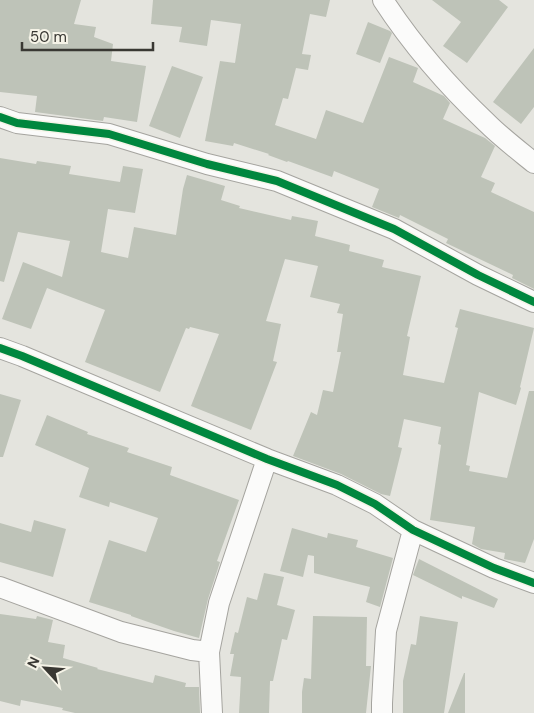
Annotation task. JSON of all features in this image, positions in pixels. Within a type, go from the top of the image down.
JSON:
[{"type":"street","points":[[383,0],[393,16],[439,72],[488,124],[534,163]]},
{"type":"street","points":[[0,117],[17,123],[109,134],[207,164],[277,181],[394,229],[478,275],[534,302]]},
{"type":"street","points":[[0,348],[267,459],[336,485],[375,504],[412,530],[494,568],[534,583]]},
{"type":"street","points":[[212,713],[209,652],[219,603],[267,459]]},
{"type":"street","points":[[382,713],[386,631],[412,530]]},
{"type":"street","points":[[0,587],[121,632],[192,650],[209,652]]},
{"type":"building","points":[[0,0],[81,0],[74,24],[96,27],[94,37],[113,44],[111,61],[146,66],[137,122],[104,117],[103,121],[35,112],[37,96],[0,92]]},
{"type":"building","points":[[153,0],[330,0],[326,17],[310,14],[302,54],[311,55],[308,70],[296,68],[288,99],[283,98],[275,125],[316,139],[326,110],[363,123],[389,57],[418,68],[413,82],[444,96],[450,103],[443,119],[485,138],[495,146],[481,177],[495,183],[491,192],[534,212],[534,289],[512,278],[513,275],[446,243],[448,239],[400,215],[399,218],[372,207],[379,189],[334,171],[332,177],[234,143],[233,146],[205,141],[220,61],[235,63],[241,24],[211,20],[207,46],[179,42],[182,27],[151,24]]},
{"type":"building","points":[[432,0],[499,0],[508,7],[467,63],[443,46],[461,22]]},
{"type":"building","points":[[368,22],[392,33],[380,63],[356,54]]},
{"type":"building","points":[[534,48],[534,107],[521,124],[493,102]]},
{"type":"building","points":[[172,66],[203,77],[180,138],[149,126]]},
{"type":"building","points":[[0,158],[36,164],[37,161],[71,166],[69,174],[120,182],[123,166],[143,169],[135,213],[108,209],[101,252],[128,258],[134,227],[176,235],[187,175],[225,186],[221,200],[240,206],[239,208],[291,220],[292,216],[318,221],[315,236],[350,245],[349,251],[384,260],[382,267],[421,276],[407,336],[410,337],[403,375],[444,383],[458,328],[455,327],[460,309],[534,328],[516,405],[479,392],[466,465],[470,466],[469,471],[507,478],[529,391],[534,391],[534,539],[525,563],[504,559],[505,553],[481,549],[472,544],[475,527],[430,520],[441,445],[438,444],[441,427],[404,419],[398,447],[402,448],[390,496],[381,494],[341,474],[293,456],[311,412],[317,415],[323,390],[333,392],[341,352],[337,352],[343,314],[337,313],[340,304],[310,297],[318,266],[285,259],[266,321],[281,324],[273,361],[277,362],[251,430],[191,406],[219,334],[190,327],[189,329],[186,328],[160,392],[85,362],[105,310],[47,288],[31,329],[2,319],[23,262],[62,277],[70,241],[18,232],[4,282],[0,281]]},
{"type":"building","points":[[0,394],[21,400],[3,457],[0,457]]},
{"type":"building","points":[[47,415],[88,432],[87,434],[129,448],[127,452],[172,467],[170,475],[239,500],[217,561],[220,562],[208,599],[199,638],[89,602],[109,540],[146,552],[158,518],[110,502],[109,507],[79,497],[89,468],[35,445]]},
{"type":"building","points":[[34,520],[66,529],[53,577],[0,562],[0,523],[31,532]]},
{"type":"building","points":[[292,528],[327,538],[328,533],[358,540],[356,547],[393,558],[380,607],[366,602],[370,587],[314,573],[314,556],[308,555],[303,577],[280,571]]},
{"type":"building","points":[[419,559],[498,599],[494,608],[462,596],[462,599],[413,575]]},
{"type":"building","points":[[264,573],[284,577],[277,605],[295,610],[287,640],[282,639],[273,681],[270,681],[269,713],[239,713],[241,677],[230,676],[234,654],[230,654],[235,632],[238,633],[247,597],[257,600]]},
{"type":"building","points":[[0,614],[36,619],[37,616],[53,620],[48,642],[65,645],[63,658],[153,683],[155,675],[186,683],[185,687],[199,687],[200,713],[75,713],[62,710],[63,708],[21,700],[20,706],[0,701]]},
{"type":"building","points":[[313,616],[367,617],[366,666],[371,666],[366,713],[302,713],[304,678],[311,679]]},
{"type":"building","points":[[420,616],[458,622],[444,713],[403,713],[403,681],[411,644],[416,645]]},
{"type":"building","points":[[464,673],[465,713],[448,713]]},
{"type":"cycle path","points":[[0,117],[17,123],[109,134],[207,164],[277,181],[394,229],[478,275],[534,302]]},
{"type":"cycle path","points":[[0,348],[267,459],[337,485],[375,504],[413,530],[494,568],[534,583]]}]
